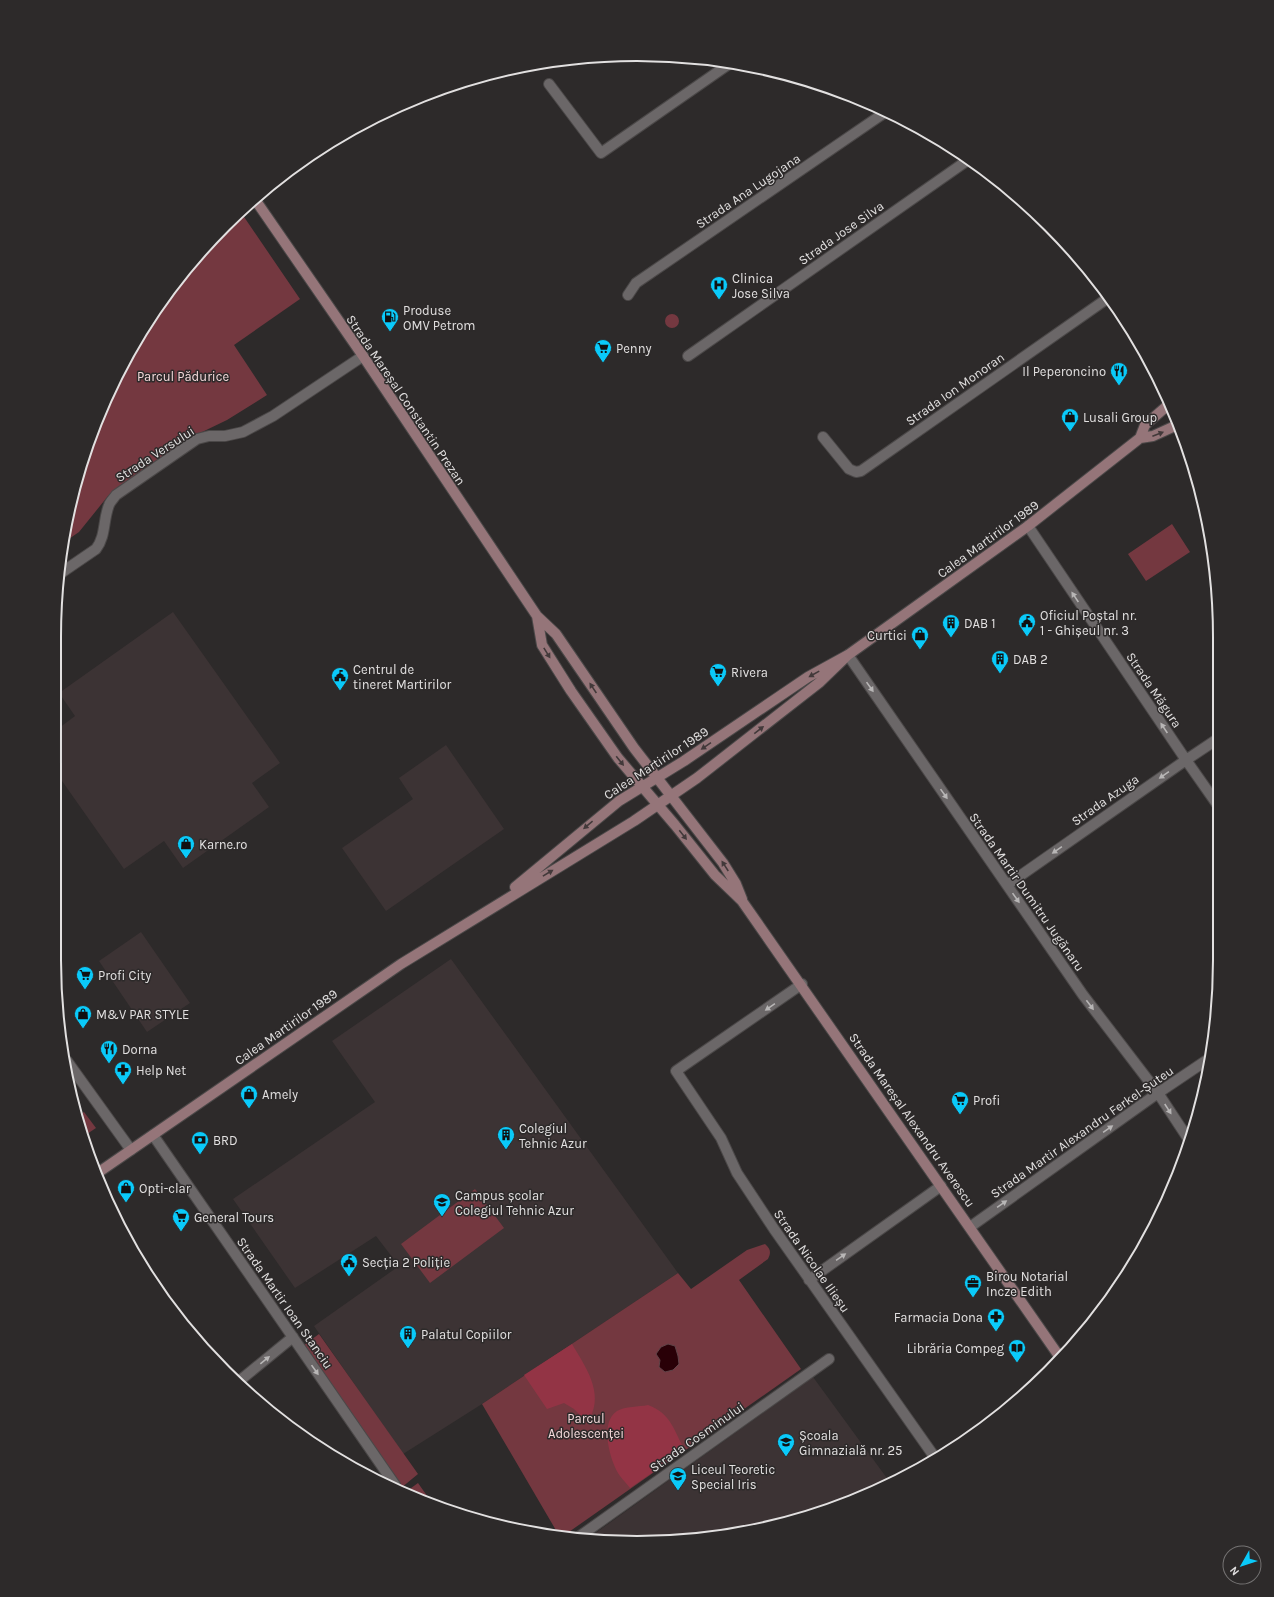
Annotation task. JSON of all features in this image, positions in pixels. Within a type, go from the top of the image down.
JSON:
[{"type":"main road","name":"Strada Mareșal Constantin Prezan","points":[[258,203],[363,356],[537,616],[556,634],[614,720],[672,795]]},
{"type":"main road","name":"Calea Martirilor 1989","points":[[1140,438],[1145,425],[1165,408]]},
{"type":"main road","name":"Calea Martirilor 1989","points":[[491,908],[619,801],[808,677],[848,655],[1028,526],[1140,438],[1153,436],[1173,427]]},
{"type":"main road","name":"Strada Mareșal Constantin Prezan","points":[[537,616],[542,645],[571,691],[618,758],[658,805]]},
{"type":"main road","name":"Calea Martirilor 1989","points":[[101,1170],[390,972],[658,805],[697,778],[820,682],[848,655]]},
{"type":"main road","name":"Strada Mareșal Alexandru Averescu","points":[[672,795],[723,863],[736,884],[742,900]]},
{"type":"main road","name":"Strada Mareșal Alexandru Averescu","points":[[658,805],[715,875],[742,900],[802,984],[1057,1353]]},
{"type":"street","points":[[550,84],[601,153],[723,68]]},
{"type":"street","name":"Strada Ana Lugojana","points":[[628,296],[636,283],[881,115]]},
{"type":"street","name":"Strada Jose Silva","points":[[688,356],[964,163]]},
{"type":"street","name":"Strada Ion Monoran","points":[[823,436],[849,469],[856,472],[861,471],[1104,301]]},
{"type":"street","name":"Strada Versului","points":[[65,570],[96,549],[99,545],[102,540],[109,504],[116,495],[197,439],[209,436],[225,436],[243,432],[273,416],[363,356]]},
{"type":"street","name":"Strada Măgura","points":[[1028,526],[1186,760],[1213,797]]},
{"type":"street","name":"Strada Martir Dumitru Jugănaru","points":[[848,655],[1083,994],[1158,1094],[1185,1134]]},
{"type":"street","name":"Strada Azuga","points":[[1007,885],[1213,742]]},
{"type":"street","name":"Strada Nicolae Ilieșu","points":[[802,984],[676,1072],[721,1138],[737,1173],[809,1280],[933,1454]]},
{"type":"street","name":"Strada Martir Alexandru Ferkel-Șuteu","points":[[970,1227],[1204,1062]]},
{"type":"street","points":[[71,1067],[131,1150]]},
{"type":"street","name":"Strada Martir Ioan Stanciu","points":[[153,1135],[392,1481]]},
{"type":"street","points":[[809,1280],[941,1186]]},
{"type":"street","points":[[242,1379],[293,1337]]},
{"type":"street","name":"Strada Cosminului","points":[[584,1533],[829,1360]]},
{"type":"shaded area","points":[[173,612],[280,763],[252,783],[269,807],[183,868],[164,841],[124,869],[61,780],[61,726],[75,716],[61,696],[61,692]]},
{"type":"shaded area","points":[[446,745],[504,829],[386,911],[342,848],[413,799],[399,778]]},
{"type":"shaded area","points":[[141,932],[190,1003],[147,1032],[99,961]]},
{"type":"shaded area","name":"Campus școlar Colegiul Tehnic Azur","points":[[451,959],[678,1273],[482,1404],[403,1454],[314,1326],[399,1266],[376,1236],[295,1288],[233,1199],[375,1102],[332,1041]]},
{"type":"shaded area","points":[[572,1344],[587,1370],[594,1389],[594,1408],[590,1418],[584,1419],[574,1409],[564,1403],[547,1409],[524,1375]]},
{"type":"shaded area","points":[[668,1344],[675,1346],[679,1364],[673,1370],[665,1372],[659,1367],[660,1360],[656,1354],[661,1347]]},
{"type":"shaded area","name":"Școala Gimnazială nr. 25","points":[[813,1377],[887,1479],[822,1505],[749,1525],[675,1535],[637,1536],[594,1534]]},
{"type":"shaded area","points":[[648,1405],[662,1413],[667,1418],[685,1450],[630,1488],[616,1470],[608,1442],[608,1424],[612,1416],[620,1409]]},
{"type":"green space","name":"Parcul Pădurice","points":[[244,217],[300,299],[234,345],[267,395],[227,420],[200,433],[108,496],[79,532],[70,538],[81,488],[92,452],[120,382],[158,317],[180,286],[204,257]]},
{"type":"green space","points":[[669,314],[675,314],[679,318],[679,324],[675,328],[669,328],[665,324],[665,318]]},
{"type":"green space","points":[[1172,524],[1190,552],[1146,581],[1128,554]]},
{"type":"green space","points":[[84,1112],[96,1128],[88,1133],[82,1113]]},
{"type":"green space","points":[[475,1189],[504,1228],[430,1283],[401,1244]]},
{"type":"green space","name":"Parcul Adolescenței","points":[[765,1244],[770,1251],[768,1259],[739,1280],[801,1369],[569,1532],[556,1530],[482,1404],[678,1273],[691,1289],[747,1250]]},
{"type":"green space","points":[[319,1334],[418,1474],[403,1486],[393,1482],[300,1348]]},
{"type":"green space","points":[[418,1483],[427,1496],[417,1492],[410,1489]]},
{"type":"place","name":"Clinica Jose Silva","points":[[719,300]]},
{"type":"place","name":"Produse OMV Petrom","points":[[390,332]]},
{"type":"place","name":"Penny","points":[[603,363]]},
{"type":"place","name":"Il Peperoncino","points":[[1119,386]]},
{"type":"place","name":"Lusali Group","points":[[1070,432]]},
{"type":"place","name":"Oficiul Poștal nr. 1 - Ghișeul nr. 3","points":[[1027,637]]},
{"type":"place","name":"DAB 1","points":[[951,638]]},
{"type":"place","name":"Curtici","points":[[920,650]]},
{"type":"place","name":"DAB 2","points":[[1000,674]]},
{"type":"place","name":"Rivera","points":[[718,687]]},
{"type":"place","name":"Centrul de tineret Martirilor","points":[[340,691]]},
{"type":"place","name":"Karne.ro","points":[[186,859]]},
{"type":"place","name":"Profi City","points":[[85,990]]},
{"type":"place","name":"M&V PAR STYLE","points":[[83,1029]]},
{"type":"place","name":"Dorna","points":[[109,1064]]},
{"type":"place","name":"Help Net","points":[[123,1085]]},
{"type":"place","name":"Amely","points":[[249,1109]]},
{"type":"place","name":"Profi","points":[[960,1115]]},
{"type":"place","name":"Colegiul Tehnic Azur","points":[[506,1150]]},
{"type":"place","name":"BRD","points":[[200,1155]]},
{"type":"place","name":"Opti-clar","points":[[126,1203]]},
{"type":"place","name":"Campus școlar Colegiul Tehnic Azur","points":[[442,1217]]},
{"type":"place","name":"General Tours","points":[[181,1232]]},
{"type":"place","name":"Secția 2 Poliție","points":[[349,1277]]},
{"type":"place","name":"Birou Notarial Incze Edith","points":[[973,1298]]},
{"type":"place","name":"Farmacia Dona","points":[[996,1332]]},
{"type":"place","name":"Palatul Copiilor","points":[[408,1349]]},
{"type":"place","name":"Librăria Compeg","points":[[1017,1363]]},
{"type":"place","name":"Școala Gimnazială nr. 25","points":[[786,1457]]},
{"type":"place","name":"Liceul Teoretic Special Iris","points":[[678,1491]]}]
